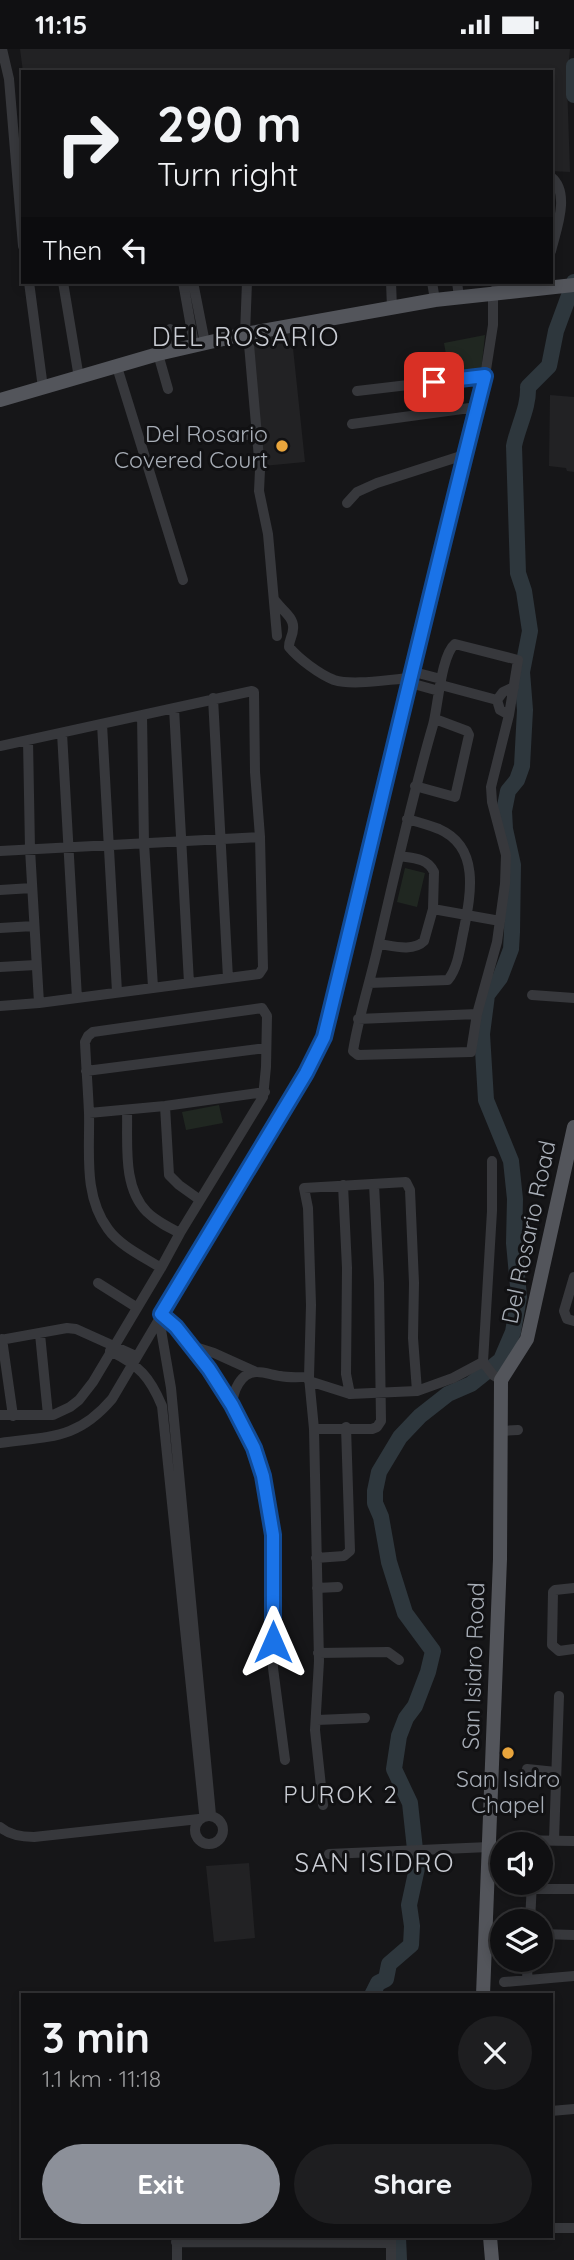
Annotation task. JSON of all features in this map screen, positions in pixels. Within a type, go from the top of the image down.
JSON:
[{"type":"main road","points":[[0,400],[158,354],[246,333],[435,300],[574,285]]},
{"type":"main road","name":"Del Rosario Road","points":[[497,1378],[527,1339],[574,1127]]},
{"type":"main road","name":"San Isidro Road","points":[[484,1993],[500,1559],[500,1431],[497,1378]]},
{"type":"main road","points":[[490,2238],[492,2260]]},
{"type":"street","points":[[2,49],[9,79],[21,222]]},
{"type":"street","points":[[553,179],[559,186],[561,201],[553,241]]},
{"type":"street","points":[[29,284],[43,388]]},
{"type":"street","points":[[63,284],[79,378]]},
{"type":"street","points":[[184,284],[199,344]]},
{"type":"street","points":[[193,284],[199,344]]},
{"type":"street","points":[[247,284],[246,333],[260,470],[259,491],[268,534],[276,636]]},
{"type":"street","points":[[391,284],[393,308]]},
{"type":"street","points":[[432,284],[435,300]]},
{"type":"street","points":[[457,284],[459,297]]},
{"type":"street","points":[[0,1443],[70,1433],[102,1411],[112,1399],[306,1073],[324,1037],[485,376],[493,325],[493,292],[499,286],[507,284]]},
{"type":"street","points":[[170,329],[175,350]]},
{"type":"street","points":[[158,354],[168,389]]},
{"type":"street","points":[[117,367],[183,580]]},
{"type":"street","points":[[357,391],[485,376]]},
{"type":"street","points":[[352,424],[477,407]]},
{"type":"street","points":[[217,438],[257,434]]},
{"type":"street","points":[[347,503],[357,492],[377,483],[464,455]]},
{"type":"street","points":[[273,598],[292,621],[289,647],[333,679],[346,681],[412,678],[497,700]]},
{"type":"street","points":[[454,644],[518,660],[509,715],[491,787],[492,802],[506,855],[498,942],[477,1014],[471,1052],[358,1055],[353,1051],[358,1019],[379,944],[415,786],[435,719],[440,685],[450,648],[454,644]]},
{"type":"street","points":[[497,700],[503,692],[514,687]]},
{"type":"street","points":[[0,746],[213,698],[254,692],[263,968],[259,974],[0,1006]]},
{"type":"street","points":[[213,698],[229,978]]},
{"type":"street","points":[[497,700],[500,710],[509,715]]},
{"type":"street","points":[[174,708],[189,983]]},
{"type":"street","points":[[142,715],[144,843],[153,987]]},
{"type":"street","points":[[415,786],[455,797],[469,735],[467,731],[435,719]]},
{"type":"street","points":[[102,724],[117,992]]},
{"type":"street","points":[[62,733],[77,998]]},
{"type":"street","points":[[28,740],[30,849],[39,1003]]},
{"type":"street","points":[[369,983],[449,980],[454,972],[466,916],[470,867],[464,851],[453,838],[439,829],[407,819]]},
{"type":"street","points":[[0,851],[260,837]]},
{"type":"street","points":[[379,944],[410,947],[421,945],[433,909],[433,867],[424,860],[399,856]]},
{"type":"street","points":[[0,890],[32,888]]},
{"type":"street","points":[[433,909],[500,921]]},
{"type":"street","points":[[0,928],[34,926]]},
{"type":"street","points":[[0,967],[36,965]]},
{"type":"street","points":[[533,995],[574,998]]},
{"type":"street","points":[[0,1415],[53,1415],[70,1407],[85,1393],[161,1268],[180,1233],[265,1093],[267,1016],[262,1008],[93,1033],[85,1042],[89,1174],[99,1213],[109,1231],[161,1268]]},
{"type":"street","points":[[358,1019],[477,1014]]},
{"type":"street","points":[[86,1071],[266,1048]]},
{"type":"street","points":[[89,1113],[265,1093]]},
{"type":"street","points":[[165,1106],[169,1175],[200,1200]]},
{"type":"street","points":[[127,1110],[129,1175],[132,1188],[145,1211],[180,1233]]},
{"type":"street","points":[[492,1161],[492,1211],[483,1364],[497,1378]]},
{"type":"street","points":[[323,1805],[317,1750],[314,1429],[309,1379],[311,1305],[308,1208],[304,1188],[402,1181],[409,1186],[417,1391]]},
{"type":"street","points":[[314,1429],[377,1427],[381,1420],[374,1184]]},
{"type":"street","points":[[343,1185],[346,1374],[350,1394]]},
{"type":"street","points":[[574,1277],[564,1311],[567,1319],[574,1321]]},
{"type":"street","points":[[98,1283],[136,1307]]},
{"type":"street","points":[[160,1316],[192,1346],[232,1405],[254,1448],[263,1476],[273,1535],[273,1668],[285,1760]]},
{"type":"street","points":[[160,1316],[171,1388],[205,1817]]},
{"type":"street","points":[[13,1416],[1,1339],[66,1328],[76,1329],[134,1359],[156,1390],[162,1406],[205,1817]]},
{"type":"street","points":[[40,1334],[48,1415]]},
{"type":"street","points":[[192,1346],[256,1371],[309,1379],[350,1394],[417,1391],[483,1364]]},
{"type":"street","points":[[232,1405],[233,1394],[241,1380],[256,1371]]},
{"type":"street","points":[[316,1558],[344,1556],[350,1551],[346,1427]]},
{"type":"street","points":[[500,1431],[518,1430]]},
{"type":"street","points":[[317,1588],[338,1587]]},
{"type":"street","points":[[574,1588],[553,1592],[552,1645],[559,1651],[574,1650]]},
{"type":"street","points":[[318,1653],[388,1652],[399,1660]]},
{"type":"street","points":[[559,1696],[554,1840],[574,1840]]},
{"type":"street","points":[[317,1720],[366,1717]]},
{"type":"street","points":[[527,1769],[556,1772]]},
{"type":"street","points":[[0,1827],[23,1837],[34,1837],[205,1817]]},
{"type":"street","points":[[329,1854],[489,1847]]},
{"type":"street","points":[[553,1888],[574,1889]]},
{"type":"street","points":[[553,1934],[574,1935]]},
{"type":"street","points":[[527,1972],[527,1979]]},
{"type":"street","points":[[504,1982],[574,1976]]},
{"type":"street","points":[[553,2111],[574,2109]]},
{"type":"street","points":[[553,2228],[574,2228]]},
{"type":"street","points":[[177,2260],[177,2239],[391,2240],[391,2260]]},
{"type":"shaded area","points":[[20,49],[570,49],[567,82],[570,172],[553,171],[553,70],[23,70]]},
{"type":"shaded area","points":[[291,329],[305,462],[263,466],[250,338]]},
{"type":"shaded area","points":[[485,335],[481,372],[450,376],[444,343]]},
{"type":"shaded area","points":[[550,395],[574,397],[574,472],[549,466]]},
{"type":"shaded area","points":[[405,868],[425,873],[417,907],[397,902]]},
{"type":"shaded area","points":[[219,1105],[223,1123],[186,1130],[182,1112]]},
{"type":"shaded area","points":[[249,1863],[255,1938],[214,1942],[206,1866]]},
{"type":"waterway","points":[[574,66],[574,95]]},
{"type":"waterway","points":[[373,1993],[378,1983],[386,1979],[389,1964],[411,1945],[409,1905],[417,1868],[410,1803],[394,1769],[399,1736],[406,1718],[415,1706],[433,1651],[405,1613],[389,1562],[381,1517],[375,1503],[375,1491],[379,1472],[400,1437],[420,1416],[448,1394],[471,1384],[501,1360],[513,1332],[519,1297],[511,1161],[486,1100],[482,1034],[487,995],[500,978],[511,949],[513,865],[504,811],[508,791],[517,780],[522,766],[525,710],[522,672],[530,631],[524,591],[518,573],[514,446],[525,409],[528,387],[549,366],[556,331],[574,282]]},
{"type":"waterway","points":[[398,2238],[399,2260]]},
{"type":"place","name":"Del Rosario Covered Court","points":[[282,446]]},
{"type":"place","name":"San Isidro Chapel","points":[[508,1753]]},
{"type":"district","name":"DEL ROSARIO","points":[[246,336]]},
{"type":"district","name":"PUROK 2","points":[[341,1794]]},
{"type":"district","name":"SAN ISIDRO","points":[[375,1862]]},
{"type":"route","points":[[273,1642],[273,1535],[263,1476],[254,1448],[232,1405],[209,1369],[176,1327],[161,1314],[291,1099],[324,1037],[485,376],[434,382]]}]
